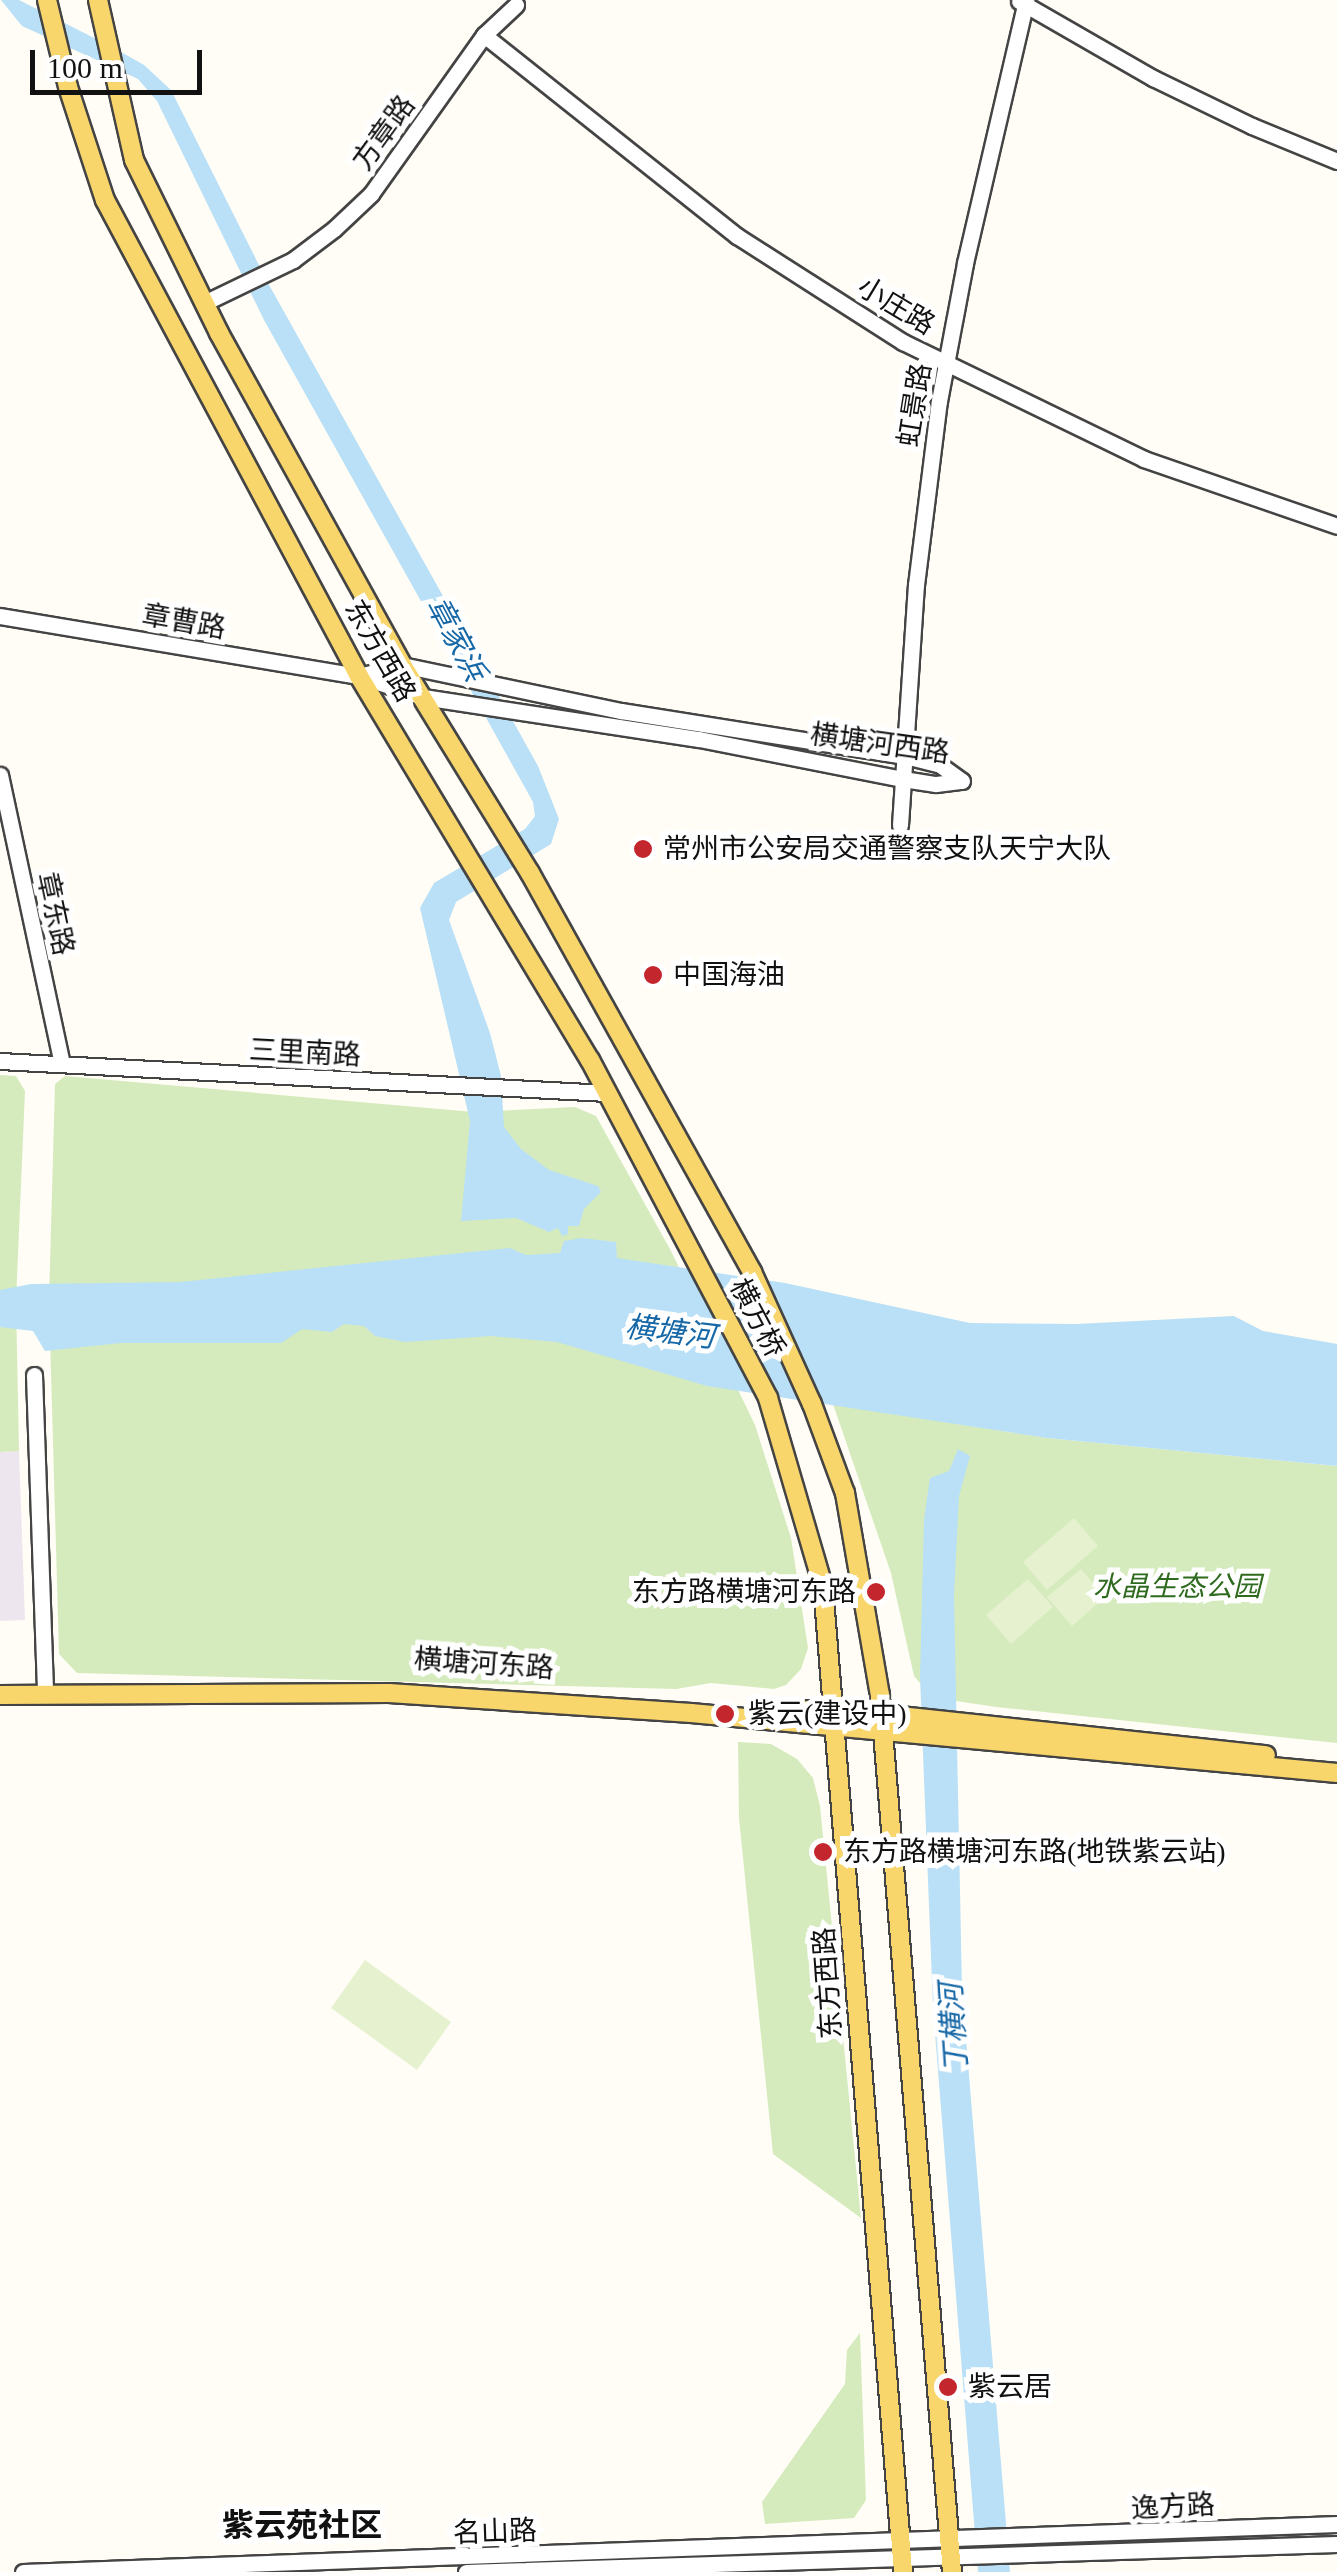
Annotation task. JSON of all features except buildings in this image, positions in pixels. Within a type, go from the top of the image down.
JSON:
[{"type":"main road","name":"东方西路","points":[[98,0],[134,160],[204,302],[402,665],[530,873],[752,1272]]},
{"type":"main road","name":"东方西路","points":[[47,4],[105,200],[360,676],[469,853],[608,1093],[698,1265]]},
{"type":"main road","name":"横方桥","points":[[698,1265],[768,1398]]},
{"type":"main road","name":"横方桥","points":[[752,1272],[812,1404],[845,1494],[881,1722]]},
{"type":"main road","name":"东方西路","points":[[768,1398],[822,1586],[836,1719],[902,2557]]},
{"type":"main road","name":"横塘河东路","points":[[0,1695],[45,1694],[78,1687],[391,1685],[969,1731]]},
{"type":"main road","points":[[881,1722],[959,2552]]},
{"type":"main road","points":[[969,1731],[1337,1762]]},
{"type":"main road","points":[[969,1731],[1337,1773]]},
{"type":"street","points":[[1023,2],[1153,78],[1337,161]]},
{"type":"street","name":"虹景路","points":[[900,825],[916,585],[946,364],[1023,2]]},
{"type":"street","name":"方章路","points":[[204,302],[274,269],[334,229],[371,194],[484,34],[516,5]]},
{"type":"street","name":"小庄路","points":[[484,34],[738,236],[903,342],[1144,459],[1337,526]]},
{"type":"street","name":"章曹路","points":[[0,616],[360,676]]},
{"type":"street","name":"横塘河西路","points":[[402,665],[621,711],[905,756],[940,765],[962,781],[936,784],[903,779],[699,739],[423,697],[360,676],[402,665]]},
{"type":"street","name":"章东路","points":[[0,774],[62,1063]]},
{"type":"street","name":"三里南路","points":[[0,1061],[608,1093]]},
{"type":"street","points":[[34,1375],[45,1694]]},
{"type":"street","name":"逸方路","points":[[1013,2546],[1337,2524]]},
{"type":"street","name":"逸方路","points":[[1013,2546],[1337,2544]]},
{"type":"street","name":"名山路","points":[[466,2572],[902,2557],[1013,2546]]},
{"type":"street","name":"名山路","points":[[23,2572],[902,2557]]},
{"type":"shaded area","points":[[19,1451],[25,1620],[0,1621],[0,1452]]},
{"type":"green space","points":[[0,1075],[16,1076],[25,1091],[16,1301],[19,1451],[0,1452]]},
{"type":"green space","points":[[65,1076],[474,1112],[575,1107],[596,1116],[671,1251],[755,1425],[791,1538],[808,1648],[801,1669],[786,1685],[774,1689],[711,1683],[676,1689],[77,1673],[59,1654],[49,1301],[55,1084]]},
{"type":"green space","name":"水晶生态公园","points":[[833,1404],[1047,1438],[1337,1466],[1337,1743],[996,1707],[943,1699],[928,1692],[914,1676],[891,1573]]},
{"type":"green space","points":[[1074,1518],[1098,1546],[1047,1590],[1023,1562]]},
{"type":"green space","points":[[1081,1569],[1105,1597],[1072,1626],[1047,1597]]},
{"type":"green space","points":[[1028,1579],[1053,1607],[1011,1644],[986,1615]]},
{"type":"green space","points":[[738,1742],[771,1744],[797,1759],[813,1778],[820,1806],[861,2218],[773,2154],[739,1818]]},
{"type":"green space","points":[[365,1960],[451,2022],[417,2070],[331,2008]]},
{"type":"green space","points":[[860,2333],[866,2500],[854,2518],[765,2524],[762,2502],[845,2384],[847,2350]]},
{"type":"water","name":"章家浜","points":[[1,0],[19,0],[114,48],[144,65],[171,90],[268,283],[538,766],[559,819],[551,844],[456,902],[449,920],[490,1033],[501,1076],[504,1127],[521,1149],[549,1170],[598,1186],[601,1192],[584,1209],[579,1226],[568,1226],[568,1234],[562,1236],[558,1228],[549,1232],[516,1218],[461,1221],[470,1121],[420,908],[434,883],[525,829],[535,816],[533,802],[264,320],[157,101],[138,79],[22,26]]},
{"type":"water","name":"横塘河","points":[[582,1238],[616,1242],[617,1258],[785,1283],[970,1323],[1077,1324],[1234,1316],[1263,1331],[1337,1344],[1337,1466],[1047,1438],[707,1386],[557,1342],[491,1336],[405,1342],[375,1336],[364,1326],[344,1324],[332,1332],[302,1329],[281,1343],[121,1343],[45,1351],[33,1331],[0,1327],[0,1290],[31,1284],[180,1282],[510,1248],[526,1255],[560,1253],[564,1241]]},
{"type":"water","name":"丁横河","points":[[958,1449],[970,1456],[959,1496],[954,1595],[962,1990],[1010,2572],[978,2572],[933,2008],[920,1677],[924,1519],[930,1478],[949,1471]]},
{"type":"place","name":"常州市公安局交通警察支队天宁大队","points":[[643,849]]},
{"type":"place","name":"中国海油","points":[[653,975]]},
{"type":"place","name":"东方路横塘河东路","points":[[876,1592]]},
{"type":"place","name":"紫云(建设中)","points":[[725,1714]]},
{"type":"place","name":"东方路横塘河东路(地铁紫云站)","points":[[823,1852]]},
{"type":"place","name":"紫云居","points":[[948,2387]]},
{"type":"district","name":"紫云苑社区","points":[[302,2525]]}]
